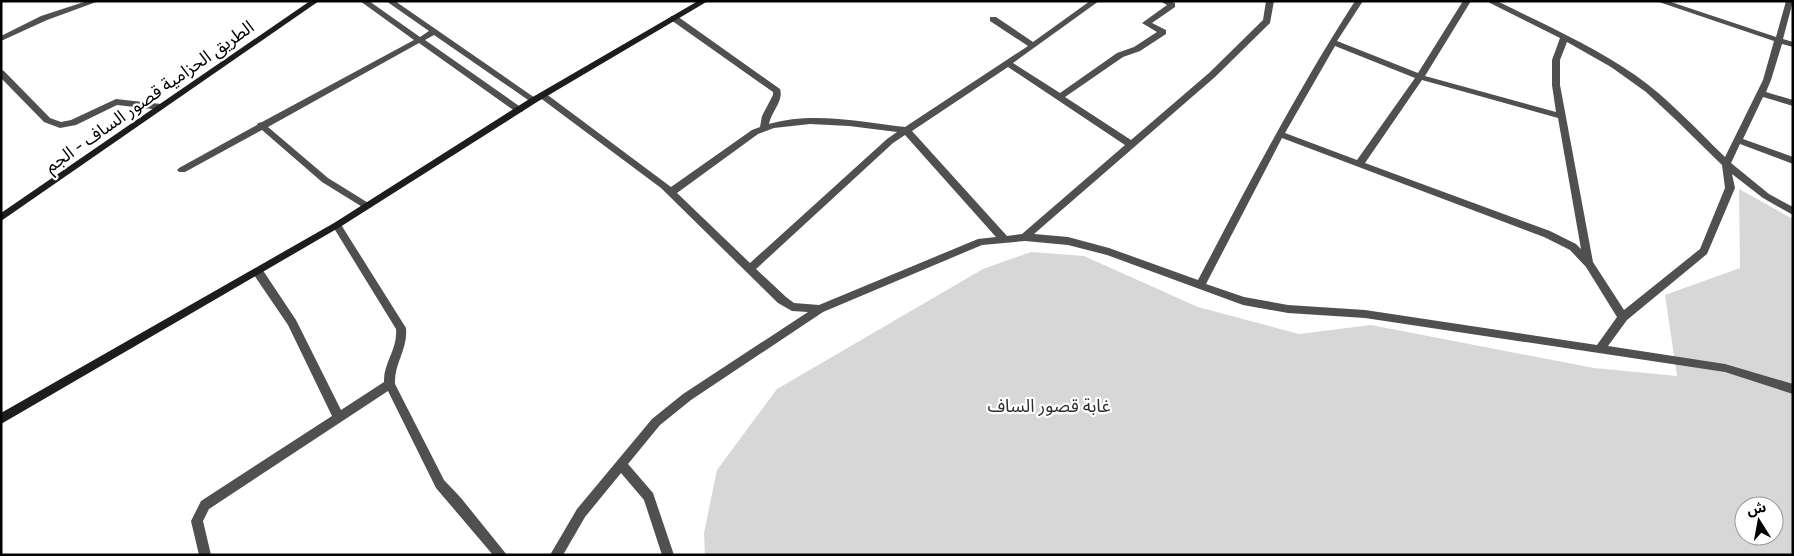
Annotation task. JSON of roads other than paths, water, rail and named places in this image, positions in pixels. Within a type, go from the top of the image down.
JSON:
[{"type":"street","points":[[1,39],[44,18],[95,1]]},
{"type":"street","name":"الطريق الحزامية قصور الساف - الجم","points":[[1,218],[315,1]]},
{"type":"street","points":[[364,1],[519,110]]},
{"type":"street","points":[[390,1],[434,32],[538,98],[670,193],[782,300],[792,307],[820,309]]},
{"type":"street","points":[[1,419],[258,272],[337,225],[538,98],[704,1]]},
{"type":"street","points":[[750,269],[890,141],[1033,46],[1095,1]]},
{"type":"street","points":[[1060,97],[1120,55],[1137,49],[1163,32],[1146,23],[1172,5],[1164,1]]},
{"type":"street","points":[[1025,237],[1130,144],[1212,75],[1267,21],[1270,1]]},
{"type":"street","points":[[1200,286],[1279,134],[1332,42],[1359,1]]},
{"type":"street","points":[[1359,164],[1420,76],[1467,1]]},
{"type":"street","points":[[1490,1],[1564,38],[1619,69],[1649,89],[1726,164],[1766,196],[1793,212]]},
{"type":"street","points":[[1660,1],[1793,45]]},
{"type":"street","points":[[1600,349],[1623,317],[1704,250],[1730,188],[1726,164],[1767,80],[1790,1]]},
{"type":"street","points":[[674,18],[777,91],[777,99],[764,118],[764,128]]},
{"type":"street","points":[[993,19],[1033,46]]},
{"type":"street","points":[[182,170],[261,125],[434,32]]},
{"type":"street","points":[[1564,38],[1556,60],[1556,85],[1588,264]]},
{"type":"street","points":[[1332,42],[1420,76],[1562,116]]},
{"type":"street","points":[[1008,63],[1130,144]]},
{"type":"street","points":[[1,73],[47,120],[60,125],[73,123],[116,102],[161,107]]},
{"type":"street","points":[[1761,93],[1793,103]]},
{"type":"street","points":[[670,193],[755,132],[764,128],[796,120],[906,130],[1004,239]]},
{"type":"street","points":[[261,125],[325,180],[367,206]]},
{"type":"street","points":[[1279,134],[1546,234],[1573,247],[1588,264],[1623,317]]},
{"type":"street","points":[[1738,140],[1793,161]]},
{"type":"street","points":[[337,225],[401,328],[402,347],[389,377],[390,384],[440,484],[501,555]]},
{"type":"street","points":[[556,555],[581,513],[621,464],[656,422],[687,397],[820,309],[981,242],[1025,237],[1068,241],[1109,252],[1243,301],[1288,309],[1365,314],[1725,368],[1793,389]]},
{"type":"street","points":[[258,272],[292,324],[339,418]]},
{"type":"street","points":[[205,555],[197,521],[205,505],[390,384]]},
{"type":"street","points":[[621,464],[649,497],[668,555]]},
{"type":"park label","name":"غابة قصور الساف","points":[[1049,405]]}]
